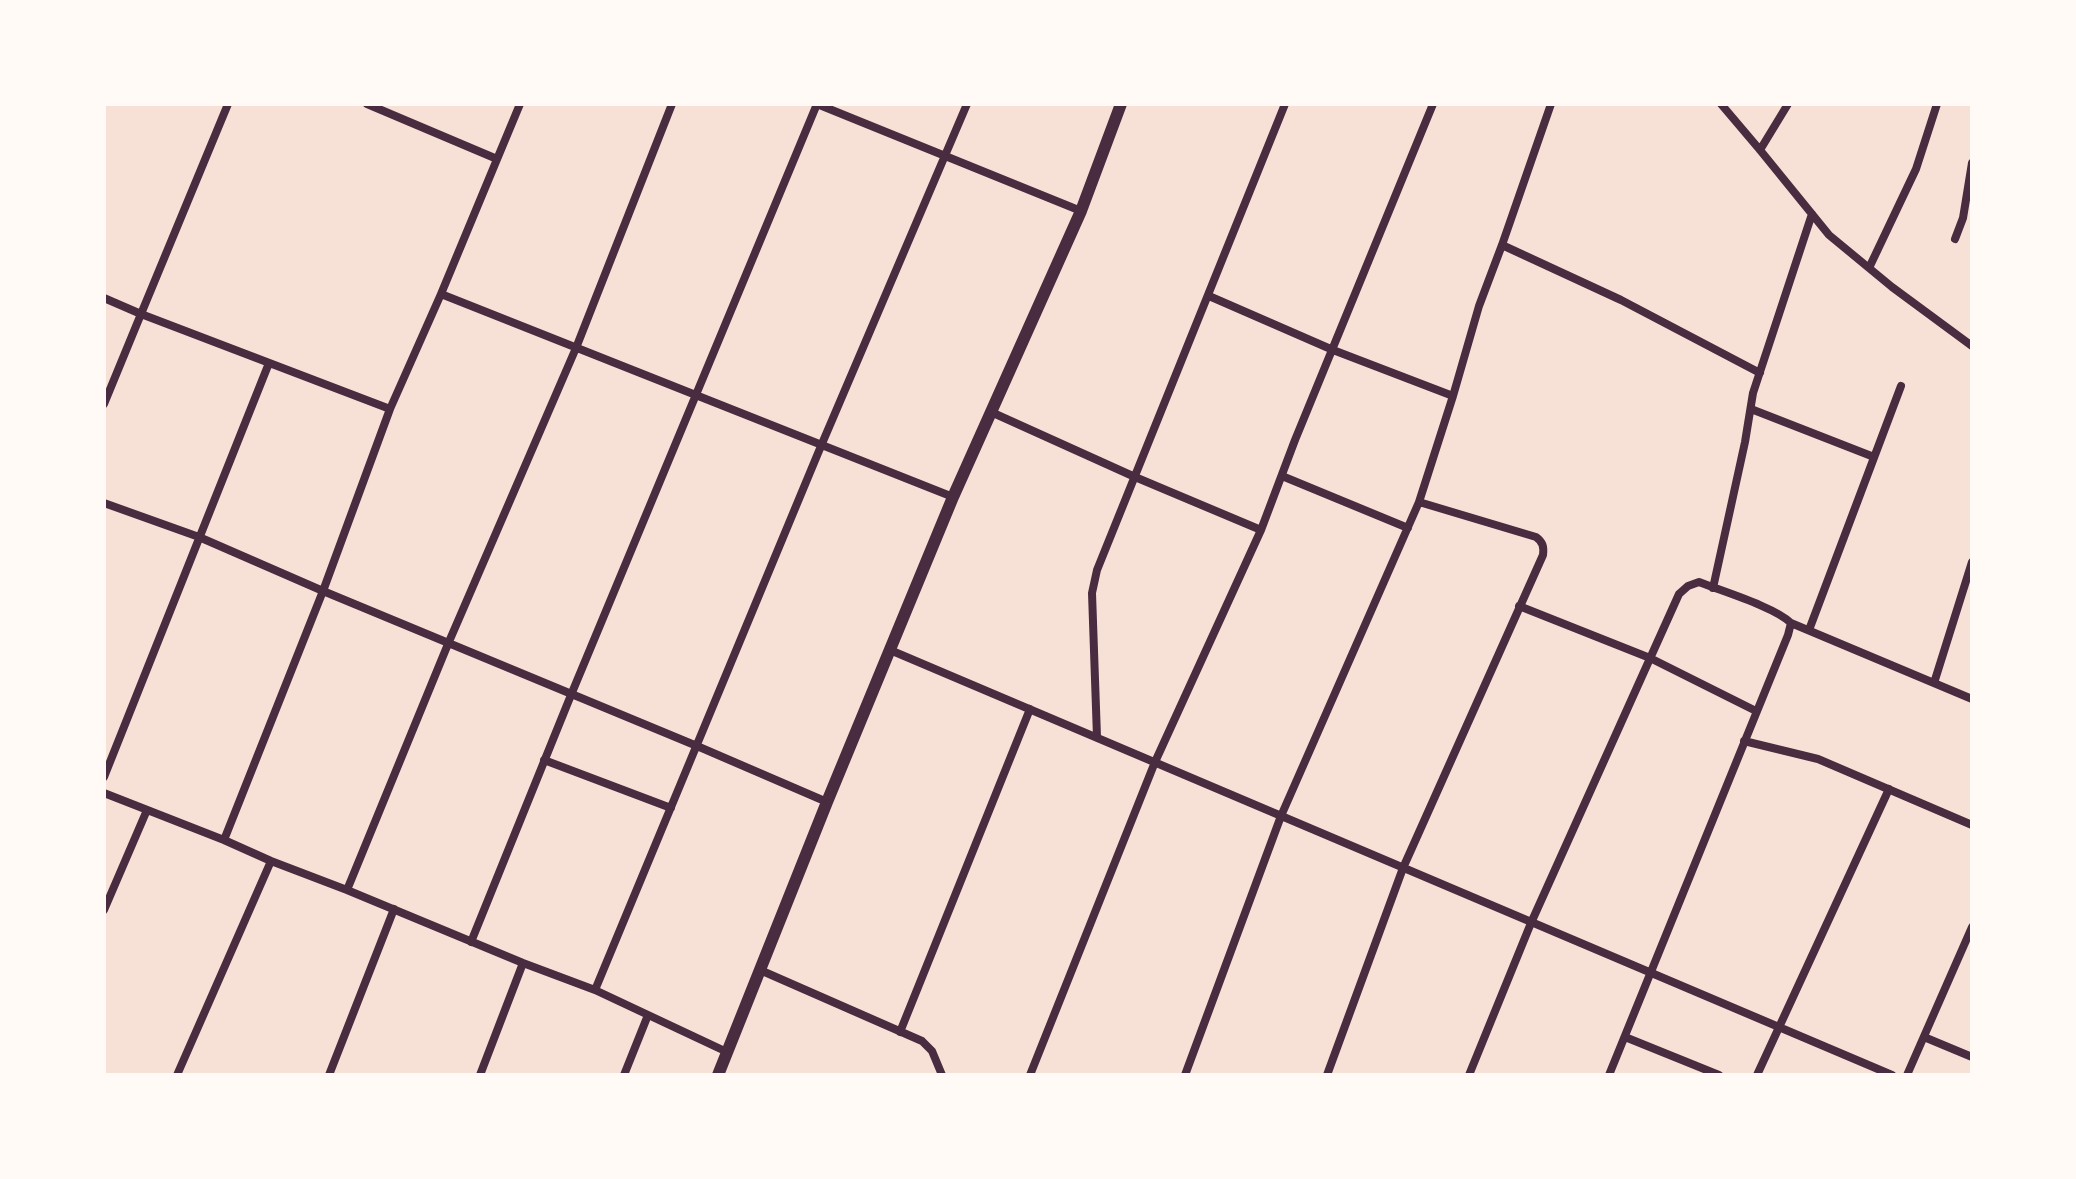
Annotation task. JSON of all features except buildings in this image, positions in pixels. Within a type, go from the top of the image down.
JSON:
[{"type":"street","points":[[104,404],[228,104]]},
{"type":"street","points":[[367,104],[497,159]]},
{"type":"street","points":[[224,840],[323,591],[390,409],[520,104]]},
{"type":"street","points":[[347,890],[448,644],[576,348],[672,104]]},
{"type":"street","points":[[471,942],[817,104],[1081,211]]},
{"type":"street","points":[[595,990],[967,104]]},
{"type":"street","points":[[718,1075],[953,497],[1081,211],[1121,104]]},
{"type":"street","points":[[1097,737],[1092,593],[1097,570],[1285,104]]},
{"type":"street","points":[[1032,1074],[1155,762],[1261,530],[1433,104]]},
{"type":"street","points":[[1185,1075],[1281,816],[1419,502],[1479,306],[1551,104]]},
{"type":"street","points":[[1721,104],[1829,235],[1892,287],[1972,346]]},
{"type":"street","points":[[1760,150],[1788,104]]},
{"type":"street","points":[[1869,268],[1916,169],[1937,104]]},
{"type":"street","points":[[1955,239],[1963,218],[1972,163]]},
{"type":"street","points":[[1713,588],[1760,373],[1812,214]]},
{"type":"street","points":[[1502,245],[1621,300],[1760,373]]},
{"type":"street","points":[[441,294],[953,497]]},
{"type":"street","points":[[1209,296],[1333,350],[1453,396]]},
{"type":"street","points":[[104,298],[390,409]]},
{"type":"street","points":[[104,777],[269,363]]},
{"type":"street","points":[[1809,630],[1901,386]]},
{"type":"street","points":[[1751,409],[1874,457]]},
{"type":"street","points":[[991,412],[1261,530]]},
{"type":"street","points":[[1282,476],[1408,528]]},
{"type":"street","points":[[1327,1075],[1403,868],[1543,555],[1544,547],[1536,537],[1419,502]]},
{"type":"street","points":[[104,503],[199,537],[827,802]]},
{"type":"street","points":[[1934,683],[1972,562]]},
{"type":"street","points":[[1469,1075],[1531,923],[1679,594],[1688,586],[1699,582],[1773,611],[1791,623],[1972,699]]},
{"type":"street","points":[[1519,606],[1650,658],[1756,711]]},
{"type":"street","points":[[1609,1075],[1791,623]]},
{"type":"street","points":[[890,650],[1892,1075]]},
{"type":"street","points":[[900,1032],[1030,709]]},
{"type":"street","points":[[1744,741],[1818,759],[1972,825]]},
{"type":"street","points":[[544,760],[671,808]]},
{"type":"street","points":[[1757,1075],[1889,789]]},
{"type":"street","points":[[104,793],[595,990],[727,1052]]},
{"type":"street","points":[[104,910],[147,810]]},
{"type":"street","points":[[177,1075],[271,861]]},
{"type":"street","points":[[329,1075],[394,909]]},
{"type":"street","points":[[1907,1075],[1969,940],[1972,927]]},
{"type":"street","points":[[480,1075],[523,963]]},
{"type":"street","points":[[760,970],[922,1041],[932,1051],[942,1075]]},
{"type":"street","points":[[624,1075],[648,1015]]},
{"type":"street","points":[[1625,1037],[1719,1075]]},
{"type":"street","points":[[1924,1037],[1972,1057]]}]
